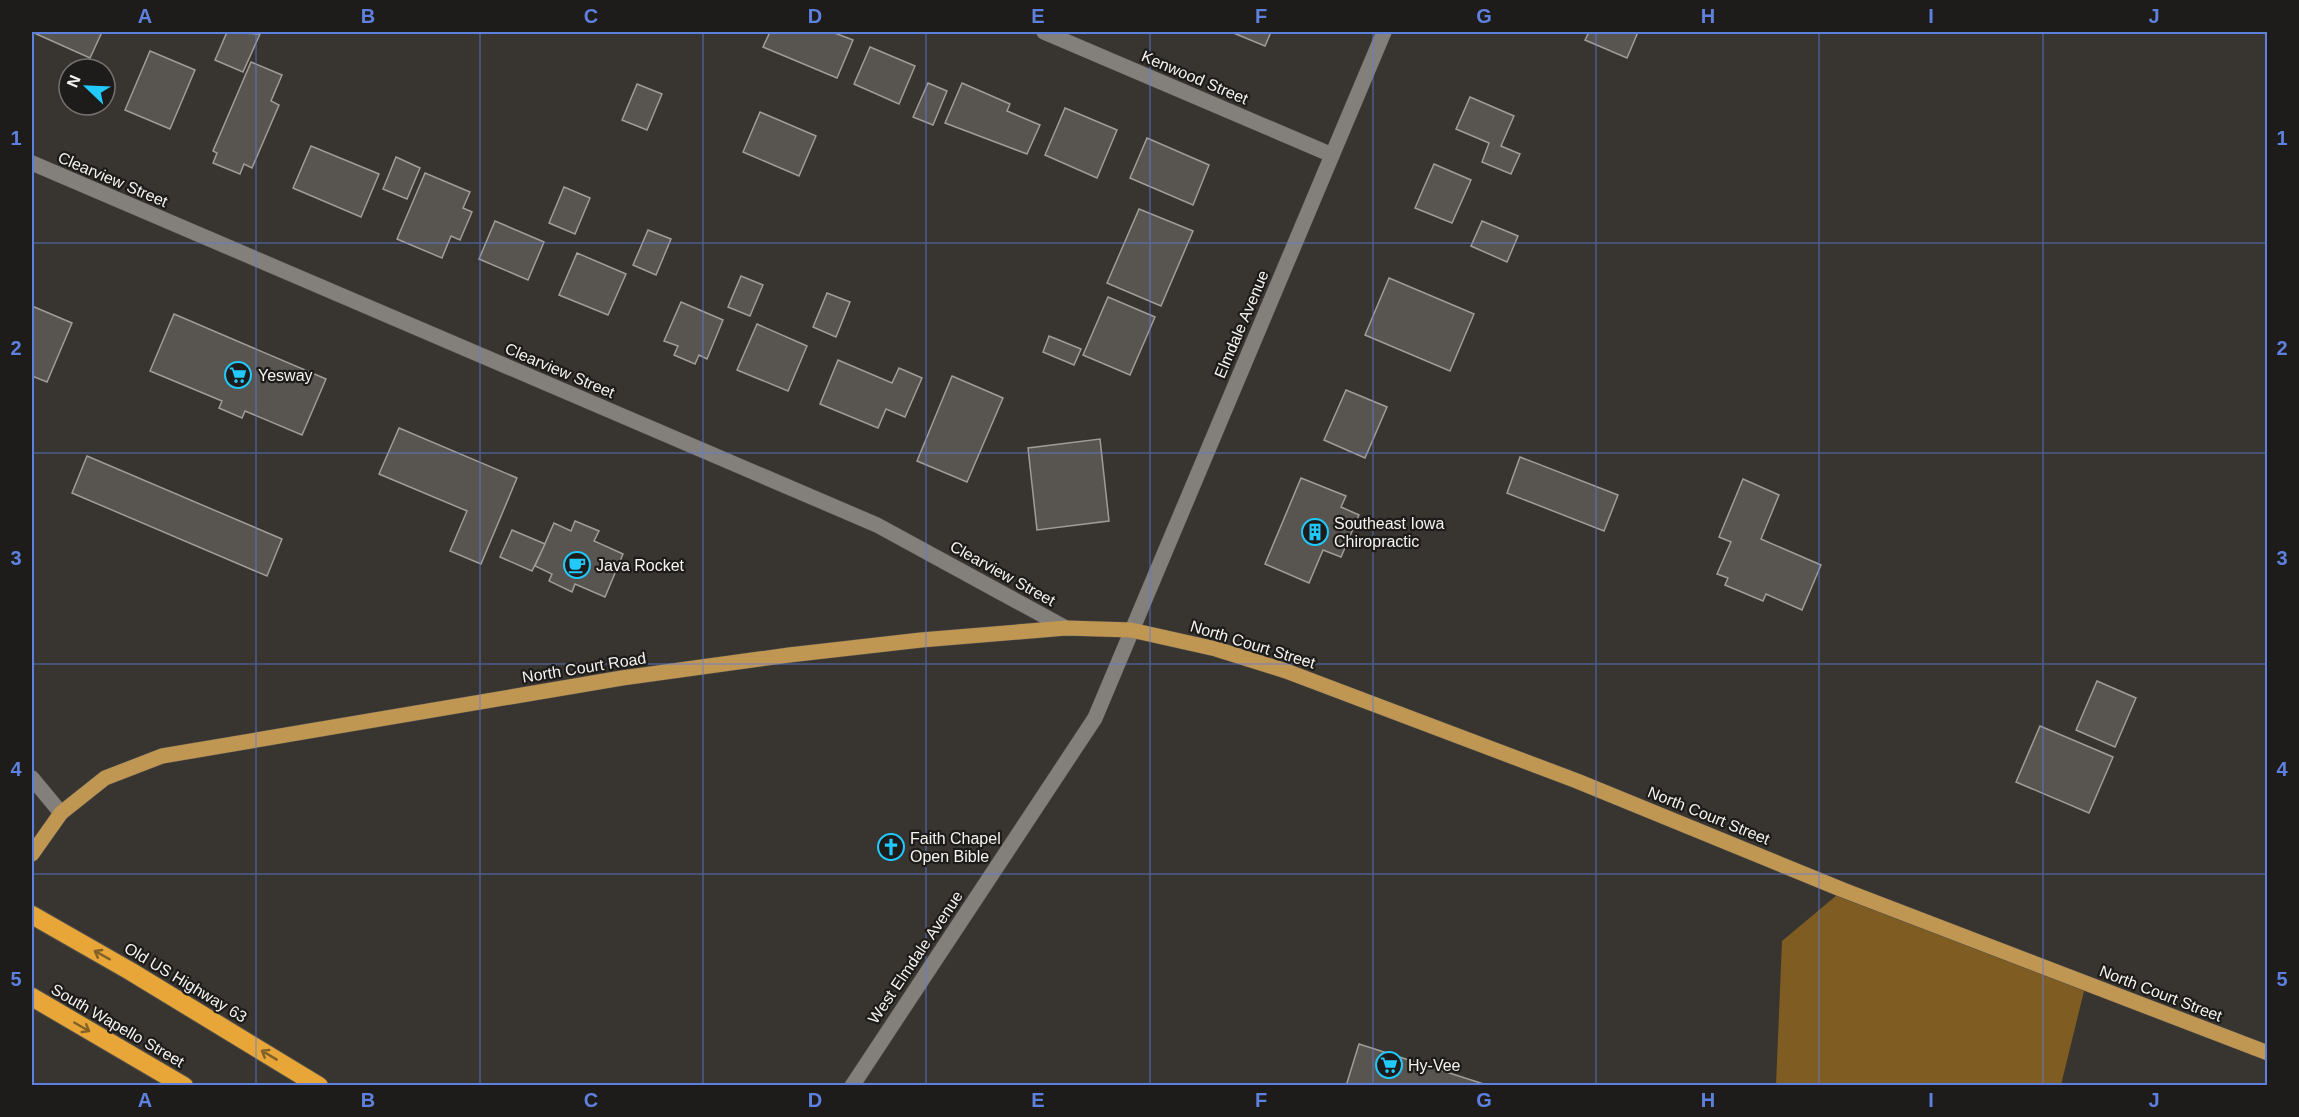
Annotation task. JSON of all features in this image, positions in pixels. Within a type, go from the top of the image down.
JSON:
[{"type":"highway","name":"Old US Highway 63","points":[[32,915],[130,971],[319,1086]]},
{"type":"highway","name":"South Wapello Street","points":[[32,997],[184,1086]]},
{"type":"main road","name":"North Court Road","points":[[32,854],[61,813],[105,778],[162,756],[622,678],[921,639],[1066,628],[1131,630]]},
{"type":"main road","name":"North Court Street","points":[[1131,630],[1216,649],[1297,675],[1566,777],[1843,890],[2268,1053]]},
{"type":"street","name":"Kenwood Street","points":[[1044,32],[1332,155]]},
{"type":"street","name":"Elmdale Avenue","points":[[1131,630],[1384,32]]},
{"type":"street","name":"Clearview Street","points":[[32,163],[877,525],[1066,628]]},
{"type":"street","name":"West Elmdale Avenue","points":[[852,1086],[1095,718],[1131,630]]},
{"type":"street","points":[[32,778],[61,813]]},
{"type":"shaded area","points":[[1843,890],[2086,983],[2061,1085],[1776,1086],[1782,941]]},
{"type":"building","points":[[32,32],[102,32],[90,57]]},
{"type":"building","points":[[227,32],[260,34],[243,72],[215,60]]},
{"type":"building","points":[[770,32],[832,32],[853,40],[837,78],[763,47]]},
{"type":"building","points":[[1231,32],[1271,32],[1265,46]]},
{"type":"building","points":[[1589,32],[1638,32],[1627,58],[1585,40]]},
{"type":"building","points":[[870,47],[915,66],[899,104],[854,84]]},
{"type":"building","points":[[150,51],[195,70],[170,129],[125,110]]},
{"type":"building","points":[[251,62],[282,75],[271,101],[279,105],[252,168],[244,164],[240,174],[213,163],[217,153],[213,151]]},
{"type":"building","points":[[928,83],[947,91],[933,125],[913,117]]},
{"type":"building","points":[[962,83],[1010,104],[1007,111],[1040,125],[1027,154],[945,123]]},
{"type":"building","points":[[637,84],[662,94],[647,130],[622,120]]},
{"type":"building","points":[[1470,97],[1514,116],[1501,146],[1520,154],[1511,174],[1482,162],[1489,143],[1456,129]]},
{"type":"building","points":[[1065,108],[1117,130],[1097,178],[1045,155]]},
{"type":"building","points":[[760,112],[816,136],[799,176],[743,152]]},
{"type":"building","points":[[1147,138],[1209,165],[1193,205],[1130,178]]},
{"type":"building","points":[[311,146],[379,174],[361,217],[293,188]]},
{"type":"building","points":[[396,157],[420,168],[407,199],[383,189]]},
{"type":"building","points":[[1434,164],[1471,180],[1452,223],[1415,208]]},
{"type":"building","points":[[425,173],[470,192],[463,208],[472,212],[460,240],[451,236],[442,258],[397,239]]},
{"type":"building","points":[[564,187],[590,198],[575,234],[549,223]]},
{"type":"building","points":[[1139,209],[1193,231],[1161,306],[1107,283]]},
{"type":"building","points":[[495,221],[544,242],[528,280],[479,259]]},
{"type":"building","points":[[1482,221],[1518,236],[1507,262],[1471,246]]},
{"type":"building","points":[[648,230],[671,239],[656,275],[633,265]]},
{"type":"building","points":[[577,253],[626,274],[608,315],[559,295]]},
{"type":"building","points":[[741,276],[763,285],[750,316],[728,307]]},
{"type":"building","points":[[1389,278],[1474,314],[1450,371],[1365,335]]},
{"type":"building","points":[[827,293],[850,302],[836,337],[813,327]]},
{"type":"building","points":[[1108,297],[1155,317],[1130,375],[1083,355]]},
{"type":"building","points":[[681,302],[723,320],[707,359],[699,355],[695,364],[674,355],[678,346],[664,341]]},
{"type":"building","points":[[32,306],[72,323],[47,382],[32,376]]},
{"type":"building","name":"Yesway","points":[[174,314],[326,379],[302,435],[245,411],[242,418],[219,408],[222,401],[150,371]]},
{"type":"building","points":[[757,324],[807,346],[788,391],[737,370]]},
{"type":"building","points":[[1049,336],[1081,349],[1074,365],[1043,352]]},
{"type":"building","points":[[838,360],[892,383],[899,368],[922,378],[905,417],[886,409],[878,428],[820,404]]},
{"type":"building","points":[[952,376],[1003,398],[967,482],[917,461]]},
{"type":"building","points":[[1346,390],[1387,407],[1365,458],[1324,440]]},
{"type":"building","points":[[399,428],[517,478],[481,564],[450,551],[467,511],[379,474]]},
{"type":"building","points":[[1100,439],[1109,521],[1037,530],[1028,448]]},
{"type":"building","points":[[87,456],[282,539],[267,576],[72,493]]},
{"type":"building","points":[[1520,457],[1618,495],[1604,531],[1507,493]]},
{"type":"building","name":"Southeast Iowa Chiropractic","points":[[1301,478],[1346,496],[1341,507],[1359,515],[1341,557],[1323,550],[1309,583],[1265,564]]},
{"type":"building","points":[[1743,479],[1779,495],[1761,539],[1821,565],[1802,610],[1766,594],[1763,601],[1725,585],[1728,578],[1717,574],[1731,542],[1719,537]]},
{"type":"building","points":[[575,521],[599,531],[594,541],[623,554],[605,597],[575,584],[572,592],[549,581],[552,574],[535,566],[554,523],[571,531]]},
{"type":"building","points":[[512,530],[545,544],[532,571],[500,557]]},
{"type":"building","points":[[2097,681],[2136,698],[2115,747],[2076,730]]},
{"type":"building","points":[[2040,726],[2113,757],[2089,813],[2016,782]]},
{"type":"building","name":"Hy-Vee","points":[[1359,1044],[1490,1086],[1346,1086]]},
{"type":"place","name":"Yesway","points":[[238,375]]},
{"type":"place","name":"Southeast Iowa Chiropractic","points":[[1315,532]]},
{"type":"place","name":"Java Rocket","points":[[577,565]]},
{"type":"place","name":"Faith Chapel Open Bible","points":[[891,847]]},
{"type":"place","name":"Hy-Vee","points":[[1389,1065]]}]
